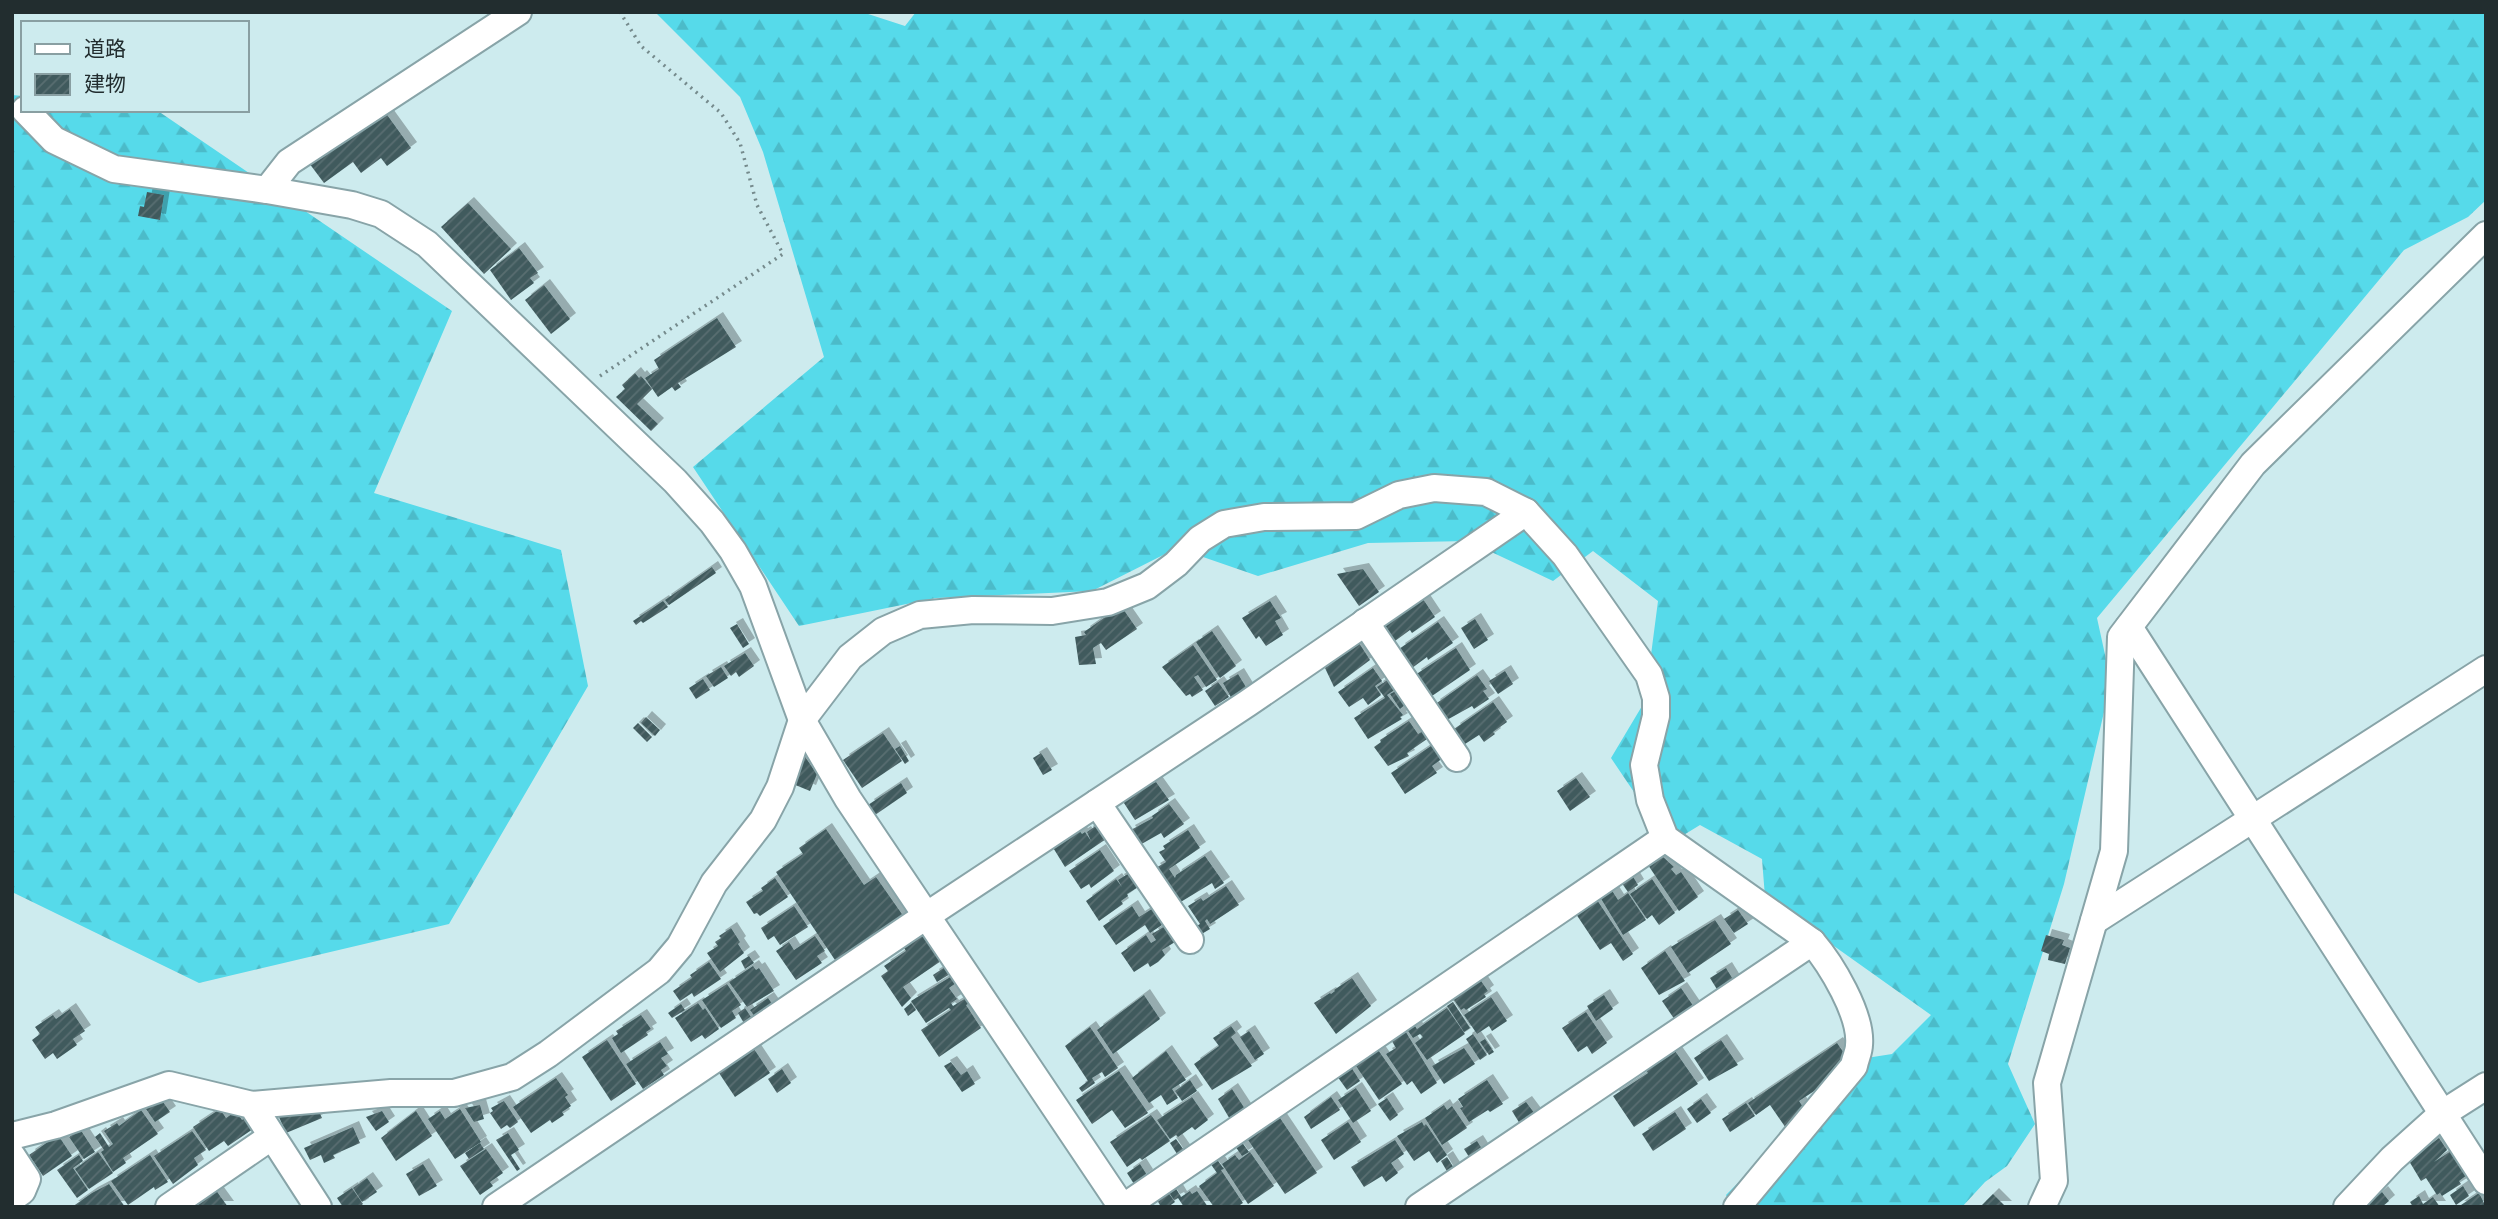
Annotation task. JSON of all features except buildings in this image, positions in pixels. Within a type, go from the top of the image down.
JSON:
[{"type":"street","points":[[267,190],[289,162],[518,12]]},
{"type":"street","points":[[27,112],[54,140],[114,169],[267,190],[352,205],[381,215],[427,244],[675,481],[712,522],[753,586],[802,720],[848,799],[1123,1207],[1665,838]]},
{"type":"street","points":[[2042,1207],[2054,1181],[2047,1083],[2114,851],[2120,637],[2253,464],[2486,235]]},
{"type":"street","points":[[12,1136],[56,1125],[169,1085],[252,1105],[391,1093],[454,1093],[512,1077],[548,1055],[659,971],[680,946],[714,883],[764,820],[780,787],[802,720],[850,657],[883,631],[920,615],[972,610],[1052,611],[1108,602],[1147,586],[1175,564],[1200,539],[1223,524],[1264,517],[1356,516],[1399,495],[1434,488],[1486,492],[1525,512],[1565,555],[1649,675],[1656,698],[1656,716],[1644,765],[1650,800],[1665,838],[1812,942],[1824,956],[1855,1014],[1860,1044],[1853,1066],[1737,1207]]},
{"type":"street","points":[[496,1207],[1525,512]]},
{"type":"street","points":[[1365,622],[1457,758]]},
{"type":"street","points":[[2129,627],[2486,1181]]},
{"type":"street","points":[[2094,921],[2486,669]]},
{"type":"street","points":[[1097,803],[1190,940]]},
{"type":"street","points":[[1419,1207],[1812,942]]},
{"type":"street","points":[[2347,1207],[2392,1159],[2442,1114],[2486,1086]]},
{"type":"street","points":[[252,1105],[318,1207]]},
{"type":"street","points":[[169,1207],[271,1137]]},
{"type":"street","points":[[12,1156],[27,1179],[22,1191],[12,1198]]},
{"type":"path","points":[[581,389],[783,254],[757,205],[740,143],[721,113],[641,46],[620,12]]},
{"type":"green space","points":[[655,12],[862,12],[905,26],[916,12],[2486,12],[2486,200],[2468,217],[2404,250],[2097,618],[2111,682],[2064,884],[2008,1064],[2035,1124],[2007,1166],[1985,1182],[1962,1207],[1732,1207],[1726,1195],[1860,1059],[1892,1054],[1931,1015],[1765,897],[1762,859],[1700,825],[1669,844],[1611,758],[1645,701],[1658,601],[1593,551],[1553,581],[1468,541],[1368,543],[1258,576],[1177,548],[1092,591],[936,598],[799,626],[693,467],[824,357],[763,152],[740,97]]},
{"type":"green space","points":[[12,95],[21,96],[21,112],[159,112],[452,311],[374,493],[561,550],[588,686],[449,924],[199,983],[12,892]]}]
